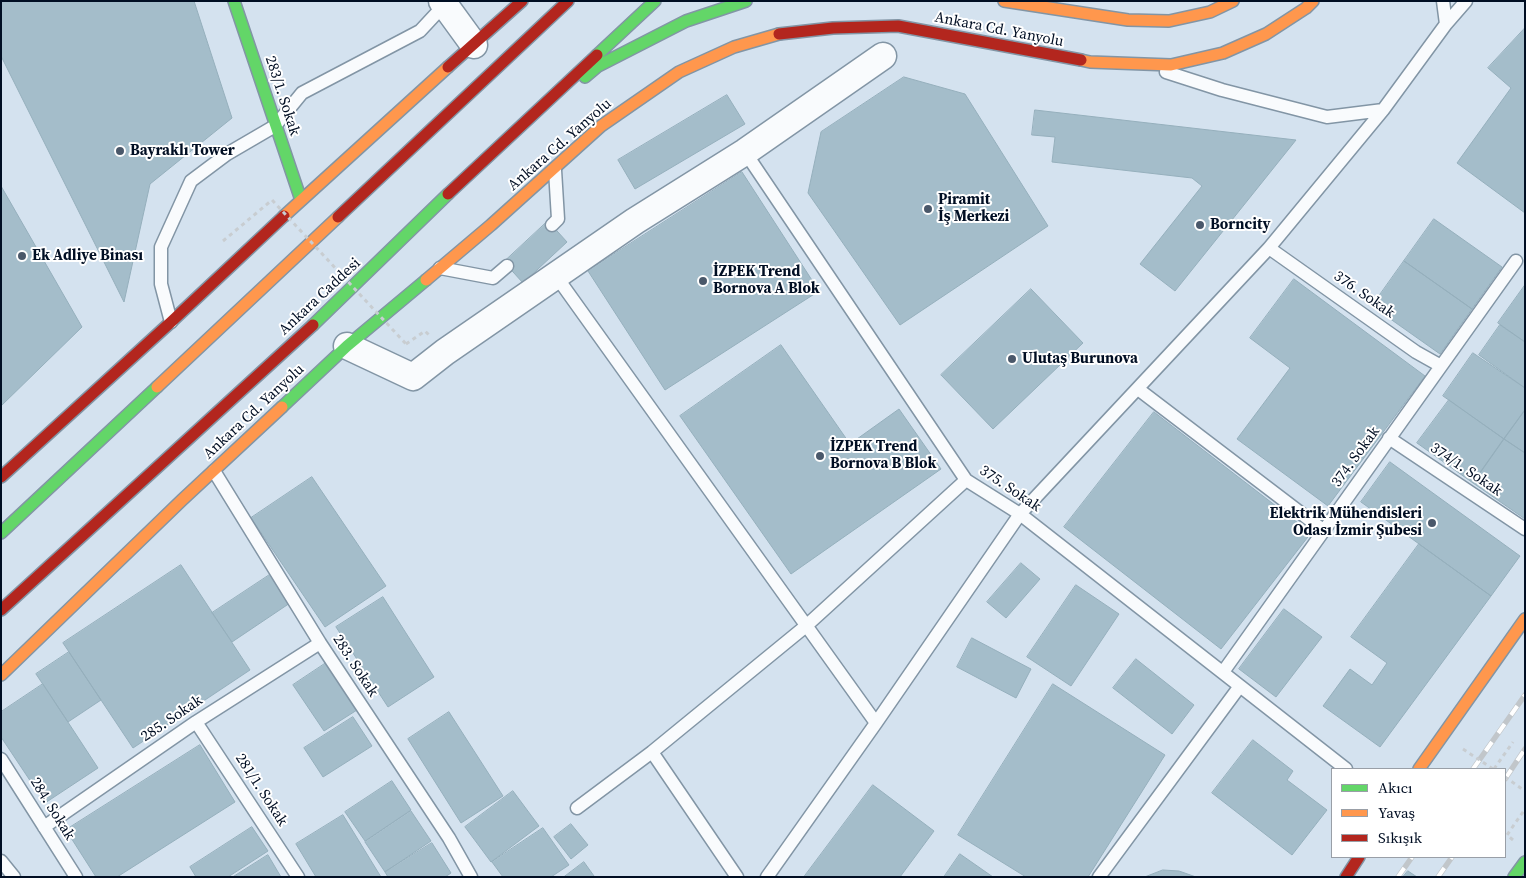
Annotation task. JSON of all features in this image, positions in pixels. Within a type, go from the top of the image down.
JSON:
[{"type":"main road","name":"283/1. Sokak","points":[[234,1],[301,200]]},
{"type":"main road","points":[[1,477],[301,200],[522,1]]},
{"type":"main road","points":[[1,533],[568,1]]},
{"type":"main road","name":"Ankara Caddesi","points":[[1,610],[342,298],[467,176],[655,1]]},
{"type":"main road","points":[[467,176],[598,66],[686,21],[746,1]]},
{"type":"main road","points":[[1004,1],[1128,20],[1169,21],[1210,12],[1233,1]]},
{"type":"main road","name":"Ankara Cd. Yanyolu","points":[[1,676],[182,500],[347,346],[491,225],[601,126],[679,72],[734,47],[779,34],[833,28],[898,26],[1090,62],[1171,65],[1223,53],[1266,34],[1306,8],[1313,1]]},
{"type":"main road","points":[[1420,768],[1525,619]]},
{"type":"main road","points":[[1346,877],[1358,858]]},
{"type":"main road","points":[[1514,877],[1525,862]]},
{"type":"street","points":[[445,2],[474,45]]},
{"type":"street","points":[[347,346],[413,377],[445,352],[635,221],[745,152],[883,56]]},
{"type":"lane","points":[[1443,1],[1446,24]]},
{"type":"lane","points":[[767,877],[1020,514],[1269,248],[1383,110],[1446,24],[1466,1]]},
{"type":"lane","points":[[171,322],[161,284],[160,247],[191,181],[227,154],[275,126],[302,93],[420,31],[445,2]]},
{"type":"lane","points":[[1143,64],[1222,90],[1327,117],[1383,110]]},
{"type":"lane","name":"375. Sokak","points":[[745,152],[966,480],[1020,514],[1345,768]]},
{"type":"lane","points":[[552,224],[558,219],[555,167]]},
{"type":"lane","name":"376. Sokak","points":[[1269,248],[1416,352],[1441,366]]},
{"type":"lane","name":"374. Sokak","points":[[1223,672],[1516,261]]},
{"type":"lane","points":[[440,268],[493,278],[507,266]]},
{"type":"lane","points":[[556,276],[876,723]]},
{"type":"lane","points":[[1138,389],[1323,530]]},
{"type":"lane","name":"374/1. Sokak","points":[[1389,438],[1525,529]]},
{"type":"lane","name":"283. Sokak","points":[[214,471],[320,643],[450,838],[471,877]]},
{"type":"lane","points":[[578,808],[652,752],[806,626],[966,480]]},
{"type":"lane","name":"285. Sokak","points":[[44,826],[196,722],[320,643]]},
{"type":"lane","points":[[1099,877],[1240,686]]},
{"type":"lane","name":"281/1. Sokak","points":[[196,722],[298,877]]},
{"type":"lane","points":[[652,752],[737,877]]},
{"type":"lane","name":"284. Sokak","points":[[1,759],[76,877]]},
{"type":"lane","points":[[1,862],[14,877]]},
{"type":"path","points":[[223,241],[272,200],[406,344]]},
{"type":"path","points":[[1495,768],[1513,742]]},
{"type":"path","points":[[1463,749],[1492,768]]},
{"type":"path","points":[[1506,778],[1525,790]]},
{"type":"path","points":[[1514,824],[1525,809]]},
{"type":"building","name":"Bayraklı Tower","points":[[1,1],[194,1],[232,118],[150,184],[124,302],[1,56]]},
{"type":"building","points":[[1525,28],[1525,213],[1457,163],[1511,88],[1488,68]]},
{"type":"building","name":"Piramit İş Merkezi","points":[[904,77],[965,94],[1048,226],[900,325],[808,193],[821,132]]},
{"type":"building","points":[[727,95],[745,124],[635,189],[618,160]]},
{"type":"building","name":"Borncity","points":[[1035,110],[1296,140],[1175,291],[1140,264],[1202,186],[1192,178],[1052,162],[1055,137],[1032,135]]},
{"type":"building","name":"İZPEK Trend Bornova A Blok","points":[[742,172],[819,291],[665,390],[588,271]]},
{"type":"building","name":"Ek Adliye Binası","points":[[1,186],[82,327],[1,406]]},
{"type":"building","points":[[1434,219],[1502,267],[1472,309],[1404,261]]},
{"type":"building","points":[[548,221],[567,242],[523,283],[504,262]]},
{"type":"building","points":[[1404,261],[1472,309],[1440,354],[1372,306]]},
{"type":"building","points":[[1294,279],[1425,376],[1328,506],[1237,439],[1290,368],[1250,338]]},
{"type":"building","points":[[1525,285],[1525,342],[1498,323]]},
{"type":"building","name":"Ulutaş Burunova","points":[[1031,289],[1083,343],[993,429],[941,375]]},
{"type":"building","points":[[1500,325],[1525,342],[1525,388],[1479,355]]},
{"type":"building","name":"İZPEK Trend Bornova B Blok","points":[[781,345],[850,444],[899,409],[941,469],[791,574],[680,416]]},
{"type":"building","points":[[1473,353],[1525,388],[1525,410],[1504,439],[1443,396]]},
{"type":"building","points":[[1449,400],[1504,439],[1473,483],[1417,443]]},
{"type":"building","points":[[1525,410],[1525,453],[1504,439]]},
{"type":"building","points":[[1154,412],[1311,533],[1221,649],[1064,527]]},
{"type":"building","points":[[1504,439],[1525,453],[1525,519],[1473,483]]},
{"type":"building","name":"Elektrik Mühendisleri Odası İzmir Şubesi","points":[[1390,462],[1520,556],[1491,596],[1361,502]]},
{"type":"building","points":[[312,477],[386,586],[325,627],[251,518]]},
{"type":"building","points":[[1419,544],[1491,596],[1380,747],[1323,706],[1350,669],[1372,685],[1387,663],[1351,637]]},
{"type":"building","points":[[1021,563],[1040,579],[1006,618],[987,602]]},
{"type":"building","points":[[181,565],[250,670],[133,748],[63,643]]},
{"type":"building","points":[[271,574],[290,603],[232,642],[212,613]]},
{"type":"building","points":[[1076,585],[1119,614],[1071,686],[1027,657]]},
{"type":"building","points":[[383,597],[434,677],[388,707],[336,627]]},
{"type":"building","points":[[1284,609],[1322,637],[1276,697],[1239,669]]},
{"type":"building","points":[[972,638],[1031,669],[1016,698],[957,667]]},
{"type":"building","points":[[69,652],[101,700],[68,722],[36,674]]},
{"type":"building","points":[[1136,659],[1194,705],[1172,734],[1113,688]]},
{"type":"building","points":[[326,663],[357,710],[324,731],[293,685]]},
{"type":"building","points":[[43,684],[98,768],[45,803],[1,737],[1,712]]},
{"type":"building","points":[[1053,684],[1165,755],[1088,877],[1026,877],[958,835]]},
{"type":"building","points":[[449,712],[503,796],[461,823],[408,739]]},
{"type":"building","points":[[353,717],[372,746],[323,777],[304,748]]},
{"type":"building","points":[[1253,740],[1293,771],[1287,780],[1327,810],[1292,855],[1212,793]]},
{"type":"building","points":[[200,745],[235,802],[117,877],[96,877],[66,830]]},
{"type":"building","points":[[392,781],[411,810],[365,841],[345,812]]},
{"type":"building","points":[[873,785],[934,831],[900,877],[804,877]]},
{"type":"building","points":[[513,791],[539,826],[491,862],[465,827]]},
{"type":"building","points":[[411,811],[431,841],[385,872],[365,842]]},
{"type":"building","points":[[343,815],[381,877],[316,877],[296,844]]},
{"type":"building","points":[[571,824],[588,845],[571,859],[554,837]]},
{"type":"building","points":[[252,827],[268,851],[228,877],[196,877],[190,867]]},
{"type":"building","points":[[543,828],[569,865],[551,877],[503,877],[492,862]]},
{"type":"building","points":[[432,843],[451,873],[445,877],[388,877],[385,872]]},
{"type":"building","points":[[960,854],[993,877],[944,877]]},
{"type":"building","points":[[268,855],[281,877],[233,877]]},
{"type":"building","points":[[584,862],[593,877],[564,877]]},
{"type":"building","points":[[1163,870],[1179,871],[1196,877],[1145,877]]},
{"type":"building","points":[[1408,871],[1417,877],[1403,877]]},
{"type":"railway","points":[[1474,768],[1525,695]]},
{"type":"railway","points":[[1506,778],[1525,749]]},
{"type":"railway","points":[[1398,877],[1411,858]]},
{"type":"railway","points":[[1438,877],[1451,858]]},
{"type":"traffic: fast","points":[[234,1],[301,200]]},
{"type":"traffic: fast","points":[[597,55],[655,1]]},
{"type":"traffic: fast","points":[[585,77],[598,66],[686,21],[746,1]]},
{"type":"traffic: fast","points":[[313,325],[448,194]]},
{"type":"traffic: fast","points":[[282,407],[347,346],[426,280]]},
{"type":"traffic: fast","points":[[1,533],[157,387]]},
{"type":"traffic: fast","points":[[1514,877],[1525,862]]},
{"type":"traffic: slow","points":[[1004,1],[1128,20],[1169,21],[1210,12],[1233,1]]},
{"type":"traffic: slow","points":[[1081,60],[1171,65],[1223,53],[1266,34],[1306,8],[1313,1]]},
{"type":"traffic: slow","points":[[426,280],[491,225],[601,126],[679,72],[734,47],[779,34]]},
{"type":"traffic: slow","points":[[284,216],[448,67]]},
{"type":"traffic: slow","points":[[157,387],[338,217]]},
{"type":"traffic: slow","points":[[1,675],[182,500],[282,407]]},
{"type":"traffic: slow","points":[[1420,768],[1525,619]]},
{"type":"traffic: jam","points":[[448,67],[522,1]]},
{"type":"traffic: jam","points":[[338,217],[568,1]]},
{"type":"traffic: jam","points":[[779,34],[833,28],[898,26],[1081,60]]},
{"type":"traffic: jam","points":[[448,194],[597,55]]},
{"type":"traffic: jam","points":[[1,477],[284,216]]},
{"type":"traffic: jam","points":[[1,610],[313,325]]},
{"type":"traffic: jam","points":[[1346,877],[1358,858]]},
{"type":"place","name":"Bayraklı Tower","points":[[120,151]]},
{"type":"place","name":"Piramit İş Merkezi","points":[[928,209]]},
{"type":"place","name":"Borncity","points":[[1200,225]]},
{"type":"place","name":"Ek Adliye Binası","points":[[22,256]]},
{"type":"place","name":"İZPEK Trend Bornova A Blok","points":[[703,281]]},
{"type":"place","name":"Ulutaş Burunova","points":[[1012,359]]},
{"type":"place","name":"İZPEK Trend Bornova B Blok","points":[[820,456]]},
{"type":"place","name":"Elektrik Mühendisleri Odası İzmir Şubesi","points":[[1432,523]]}]
